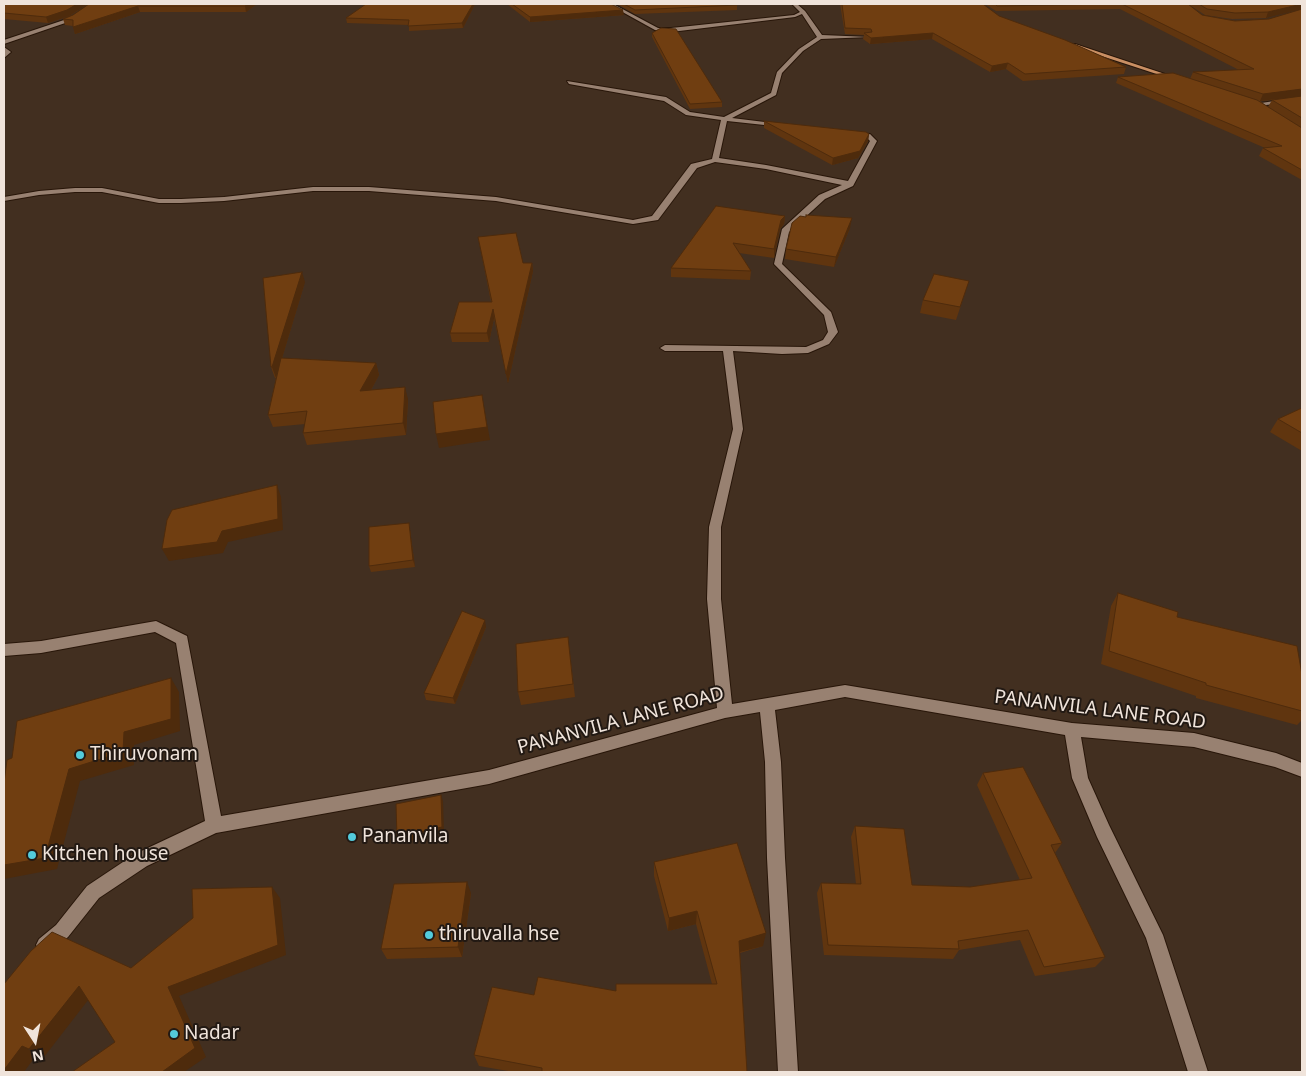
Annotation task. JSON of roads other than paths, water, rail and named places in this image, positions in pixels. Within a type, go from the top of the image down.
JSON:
[{"type":"main road","points":[[1070,44],[1182,80]]},
{"type":"main road","points":[[1249,101],[1265,108]]},
{"type":"street","points":[[4,42],[72,19],[94,4]]},
{"type":"street","points":[[610,4],[657,29],[671,30],[796,16],[803,12]]},
{"type":"street","points":[[794,4],[803,12],[820,37]]},
{"type":"street","points":[[724,119],[774,94],[779,73],[801,50],[820,37],[867,37]]},
{"type":"street","points":[[4,49],[8,52],[4,56]]},
{"type":"street","points":[[569,82],[666,100],[688,114],[793,127]]},
{"type":"street","points":[[1257,104],[1302,99]]},
{"type":"street","points":[[715,160],[724,119]]},
{"type":"street","points":[[665,348],[728,348],[782,351],[808,350],[826,342],[833,332],[828,314],[778,264],[785,232],[822,197],[850,184],[874,141],[868,135],[846,133]]},
{"type":"street","points":[[4,199],[38,193],[102,190],[159,200],[181,201],[224,199],[313,189],[369,189],[496,200],[633,222],[655,218],[694,166],[715,160],[766,167],[850,184]]},
{"type":"street","points":[[725,712],[714,599],[716,527],[738,429],[728,348]]},
{"type":"street","points":[[4,650],[41,647],[156,626],[182,640],[214,825]]},
{"type":"street","name":"PANANVILA LANE ROAD","points":[[34,955],[62,931],[93,892],[141,860],[214,825],[489,777],[725,712],[845,691],[1072,730],[1194,740],[1276,760],[1302,770]]},
{"type":"street","points":[[767,706],[774,770],[776,858],[788,1072]]},
{"type":"street","points":[[1072,730],[1080,778],[1154,936],[1198,1072]]},
{"type":"place","name":"Thiruvonam","points":[[80,755]]},
{"type":"place","name":"Pananvila","points":[[352,837]]},
{"type":"place","name":"Kitchen house","points":[[32,855]]},
{"type":"place","name":"thiruvalla hse","points":[[429,935]]},
{"type":"place","name":"Nadar","points":[[174,1034]]}]
